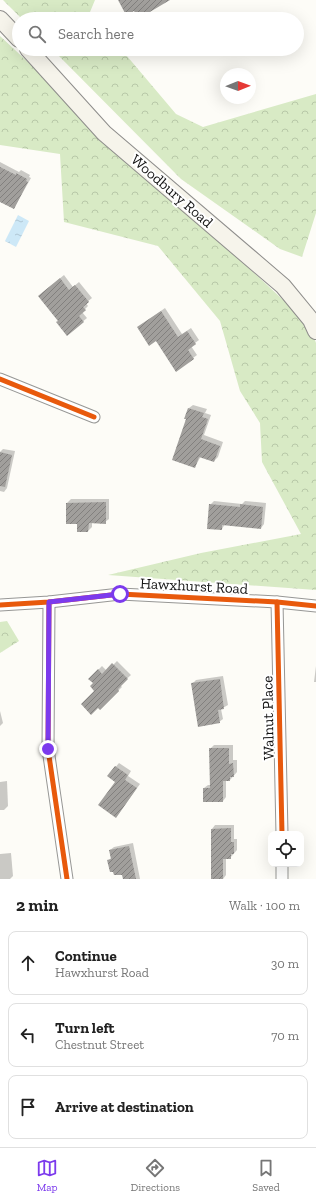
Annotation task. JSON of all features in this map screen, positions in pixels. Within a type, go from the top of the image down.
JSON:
[{"type":"main road","points":[[0,18],[12,31]]},
{"type":"main road","name":"Woodbury Road","points":[[34,56],[104,133],[284,286],[310,320],[316,331]]},
{"type":"street","points":[[0,379],[94,417]]},
{"type":"street","name":"Hawxhurst Road","points":[[0,605],[49,602],[120,594],[277,602],[316,606]]},
{"type":"street","points":[[49,602],[48,749],[67,879]]},
{"type":"street","name":"Walnut Place","points":[[277,602],[282,831]]},
{"type":"street","points":[[282,867],[282,879]]},
{"type":"green space","points":[[3,0],[95,0],[90,12],[15,12]]},
{"type":"green space","points":[[0,36],[12,47],[12,56],[21,56],[310,325],[316,343],[316,590],[108,575],[201,553],[301,534],[262,462],[260,423],[240,391],[220,321],[158,246],[64,222],[60,154],[0,145]]},
{"type":"green space","points":[[59,56],[127,56],[176,114],[203,127],[316,94],[316,213],[302,257],[280,249],[181,179]]},
{"type":"green space","points":[[7,621],[19,641],[0,653],[0,622]]},
{"type":"water","points":[[18,215],[29,221],[16,247],[5,241]]},
{"type":"building","points":[[118,0],[170,0],[150,12],[124,12]]},
{"type":"building","points":[[0,167],[16,175],[16,173],[27,179],[26,181],[28,182],[14,209],[0,202]]},
{"type":"building","points":[[60,278],[69,290],[75,285],[89,302],[83,307],[86,310],[79,316],[84,322],[67,336],[56,322],[58,321],[38,296]]},
{"type":"building","points":[[161,311],[178,337],[187,331],[196,344],[188,350],[194,359],[176,372],[156,341],[149,346],[137,327]]},
{"type":"building","points":[[188,408],[204,413],[202,417],[208,419],[201,439],[220,446],[214,462],[199,457],[195,468],[172,460],[186,419],[184,419]]},
{"type":"building","points":[[0,452],[12,455],[5,487],[0,486]]},
{"type":"building","points":[[106,502],[106,524],[89,523],[88,532],[77,532],[77,524],[66,524],[66,503]]},
{"type":"building","points":[[209,504],[240,507],[240,504],[263,507],[261,529],[222,525],[222,530],[207,529]]},
{"type":"building","points":[[112,663],[128,679],[118,689],[119,691],[100,710],[98,708],[91,715],[81,704],[94,691],[90,686],[93,683],[88,679],[98,669],[102,674]]},
{"type":"building","points":[[220,679],[224,709],[218,710],[220,723],[198,727],[191,683]]},
{"type":"building","points":[[209,748],[229,748],[229,764],[233,763],[234,777],[230,777],[230,781],[223,781],[223,802],[203,802],[203,788],[210,788]]},
{"type":"building","points":[[115,766],[128,775],[125,780],[137,788],[116,818],[98,805],[115,782],[107,776]]},
{"type":"building","points":[[231,828],[231,842],[234,842],[234,854],[231,854],[231,859],[223,859],[223,879],[211,879],[211,829]]},
{"type":"building","points":[[129,846],[136,879],[123,879],[122,875],[114,875],[113,872],[110,872],[107,860],[111,859],[109,850]]},
{"type":"cycle path","points":[[0,379],[94,417]]},
{"type":"cycle path","points":[[0,605],[49,602],[120,594],[277,602],[316,606]]},
{"type":"cycle path","points":[[49,602],[48,749],[67,879]]},
{"type":"cycle path","points":[[277,602],[282,831]]},
{"type":"route","points":[[48,749],[49,602],[120,594]]}]
